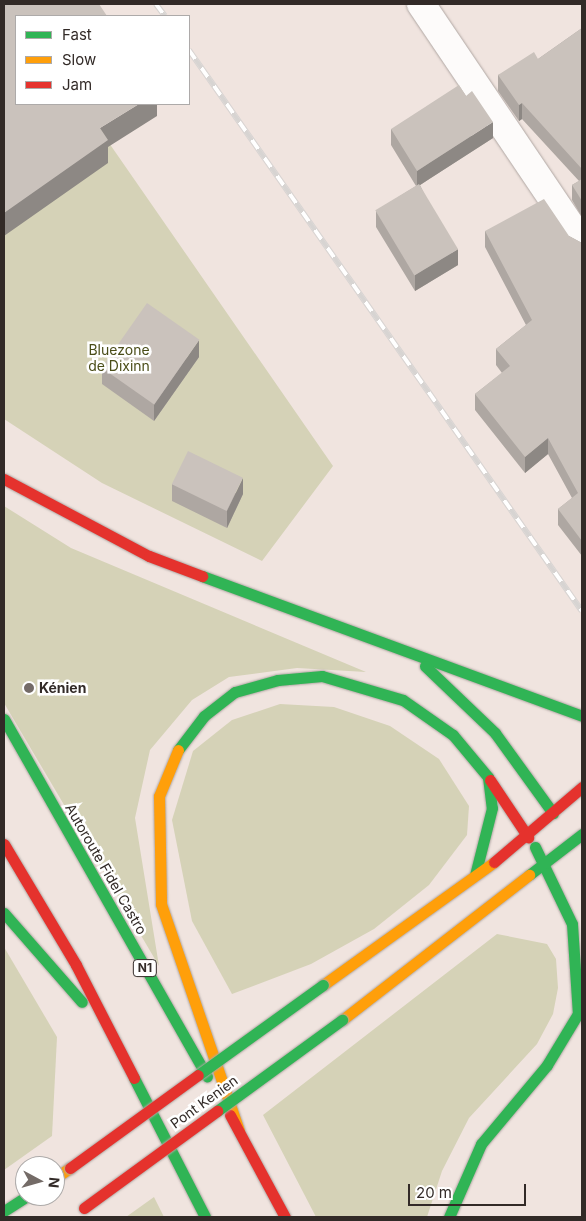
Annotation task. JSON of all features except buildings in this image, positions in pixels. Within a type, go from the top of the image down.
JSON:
[{"type":"main road","points":[[4,479],[149,556],[416,658],[582,716]]},
{"type":"main road","points":[[416,658],[495,733],[553,813],[579,857]]},
{"type":"main road","points":[[239,1131],[161,904],[159,796],[176,753],[204,716],[235,692],[278,680],[322,676],[403,700],[453,735],[488,777],[545,862],[572,924],[580,1011],[547,1065],[481,1144],[449,1217]]},
{"type":"main road","name":"Autoroute Fidel Castro","points":[[4,719],[239,1131],[285,1217]]},
{"type":"main road","points":[[476,876],[492,808],[488,777]]},
{"type":"main road","name":"Pont Kenien","points":[[65,1171],[476,876],[528,837],[582,787]]},
{"type":"main road","name":"Pont Kenien","points":[[71,1217],[342,1020],[582,834]]},
{"type":"main road","points":[[4,844],[76,966],[205,1217]]},
{"type":"main road","points":[[4,913],[113,1038]]},
{"type":"main road","points":[[4,1212],[15,1204]]},
{"type":"street","points":[[422,4],[582,243]]},
{"type":"green space","name":"Bluezone de Dixinn","points":[[4,4],[15,15],[15,105],[83,105],[333,466],[262,561],[102,483],[4,419]]},
{"type":"green space","points":[[4,506],[71,548],[366,672],[297,668],[229,677],[192,700],[150,750],[135,818],[159,966],[4,703]]},
{"type":"green space","points":[[280,704],[334,707],[390,726],[439,759],[469,806],[467,835],[429,885],[374,929],[311,964],[232,994],[192,921],[172,820],[193,751],[232,720]]},
{"type":"green space","points":[[497,934],[547,944],[556,959],[558,988],[553,1014],[537,1044],[469,1118],[442,1171],[427,1217],[316,1217],[263,1115]]},
{"type":"green space","points":[[4,947],[57,1037],[52,1136],[24,1156],[15,1156],[15,1162],[4,1170]]},
{"type":"green space","points":[[154,1197],[164,1217],[126,1217]]},
{"type":"railway","points":[[156,4],[164,15]]},
{"type":"railway","points":[[190,51],[582,611]]},
{"type":"traffic: fast","points":[[202,576],[582,716]]},
{"type":"traffic: fast","points":[[425,666],[495,733],[553,813]]},
{"type":"traffic: fast","points":[[178,750],[204,716],[235,692],[278,680],[322,676],[403,700],[453,735],[488,777],[492,808],[475,875]]},
{"type":"traffic: fast","points":[[4,719],[207,1076]]},
{"type":"traffic: fast","points":[[529,875],[582,834]]},
{"type":"traffic: fast","points":[[535,847],[572,924],[578,1014]]},
{"type":"traffic: fast","points":[[4,913],[82,1002]]},
{"type":"traffic: fast","points":[[198,1075],[323,985]]},
{"type":"traffic: fast","points":[[449,1217],[481,1144],[547,1065],[582,1007]]},
{"type":"traffic: fast","points":[[217,1111],[342,1020]]},
{"type":"traffic: fast","points":[[134,1078],[205,1217]]},
{"type":"traffic: fast","points":[[4,1211],[15,1204]]},
{"type":"traffic: slow","points":[[178,750],[159,796],[161,904],[239,1131]]},
{"type":"traffic: slow","points":[[323,985],[494,862]]},
{"type":"traffic: slow","points":[[342,1020],[529,875]]},
{"type":"traffic: slow","points":[[65,1171],[70,1168]]},
{"type":"traffic: jam","points":[[4,479],[149,556],[202,576]]},
{"type":"traffic: jam","points":[[490,780],[528,837]]},
{"type":"traffic: jam","points":[[494,862],[582,787]]},
{"type":"traffic: jam","points":[[4,844],[76,965],[134,1078]]},
{"type":"traffic: jam","points":[[70,1168],[198,1075]]},
{"type":"traffic: jam","points":[[84,1208],[217,1111]]},
{"type":"traffic: jam","points":[[230,1115],[285,1217]]},
{"type":"place","name":"Kénien","points":[[29,688]]}]
